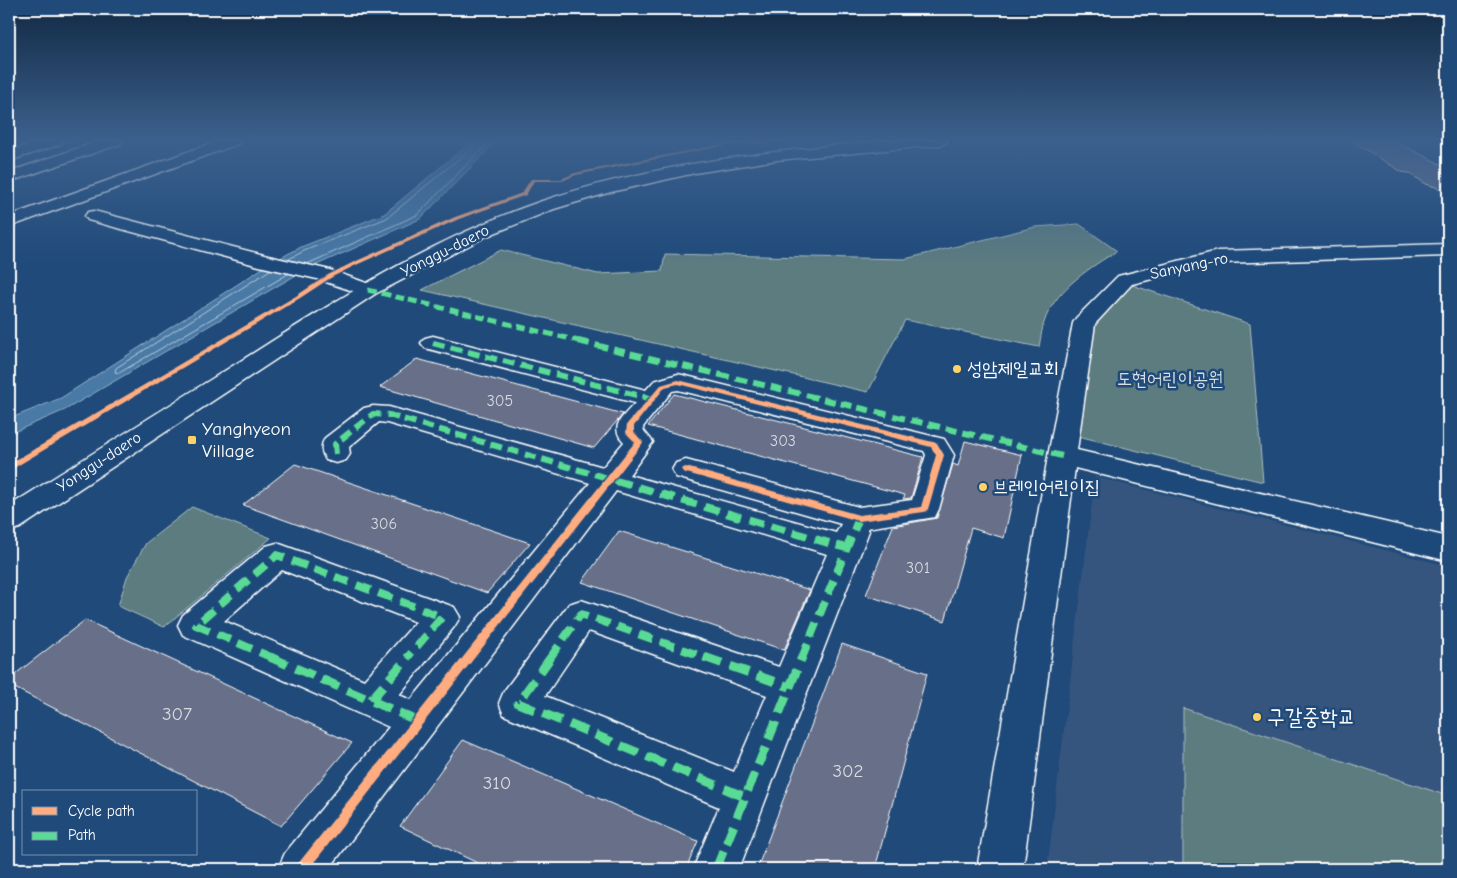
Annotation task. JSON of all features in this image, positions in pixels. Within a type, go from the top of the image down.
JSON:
[{"type":"main road","points":[[9,222],[126,182]]},
{"type":"main road","name":"Yonggu-daero","points":[[9,520],[368,290],[480,232],[548,205],[634,182]]},
{"type":"main road","points":[[94,216],[323,274],[368,290]]},
{"type":"main road","name":"Sanyang-ro","points":[[1000,869],[1062,456],[1084,323],[1125,280],[1218,257],[1448,250]]},
{"type":"main road","points":[[433,343],[652,399]]},
{"type":"main road","points":[[301,869],[610,480],[639,442],[630,433],[630,426],[663,386],[678,382],[934,446],[940,455],[924,509],[852,533],[610,480],[389,415],[373,414],[335,444],[336,454]]},
{"type":"main road","points":[[1062,456],[1448,549]]},
{"type":"main road","points":[[686,470],[852,533]]},
{"type":"main road","points":[[716,869],[852,533]]},
{"type":"main road","points":[[371,700],[442,617],[278,555],[196,625],[418,721]]},
{"type":"main road","points":[[745,797],[518,704],[582,614],[790,688]]},
{"type":"shaded area","name":"구갈중학교","points":[[1095,477],[1448,566],[1448,869],[1047,869]]},
{"type":"green space","points":[[1079,224],[1117,251],[1067,287],[1051,306],[1045,320],[1039,347],[905,320],[868,392],[422,290],[501,250],[598,274],[662,271],[665,254],[905,259],[1035,227]]},
{"type":"green space","name":"도현어린이공원","points":[[1132,285],[1250,324],[1263,482],[1074,435],[1094,324]]},
{"type":"green space","points":[[192,507],[271,538],[164,627],[118,606],[127,577],[146,543]]},
{"type":"green space","points":[[1183,708],[1448,796],[1448,869],[1183,869]]},
{"type":"water","points":[[423,182],[457,182],[420,219],[303,271],[65,410],[9,434],[9,419],[61,398],[269,264],[301,247],[384,214]]},
{"type":"building","points":[[1423,182],[1448,182],[1448,191]]},
{"type":"building","points":[[417,359],[623,414],[594,448],[380,387]]},
{"type":"building","points":[[674,394],[923,457],[911,498],[903,499],[905,495],[648,426]]},
{"type":"building","points":[[965,441],[1022,455],[1004,538],[971,528],[945,621],[866,595],[893,526],[937,518],[953,464],[958,466]]},
{"type":"building","points":[[295,464],[530,543],[487,593],[243,505]]},
{"type":"building","points":[[619,531],[810,590],[784,650],[582,582]]},
{"type":"building","points":[[85,620],[352,743],[281,826],[9,685],[9,679]]},
{"type":"building","points":[[842,644],[927,673],[875,869],[757,869]]},
{"type":"building","points":[[463,740],[698,841],[686,869],[490,869],[400,826]]},
{"type":"marked path","points":[[368,290],[729,378],[1062,456]]},
{"type":"marked path","points":[[433,343],[652,399]]},
{"type":"marked path","points":[[336,454],[335,444],[373,414],[389,415],[846,548]]},
{"type":"marked path","points":[[716,869],[859,518]]},
{"type":"marked path","points":[[371,700],[442,617],[277,555],[196,625],[418,721]]},
{"type":"marked path","points":[[745,797],[518,703],[581,614],[790,687]]},
{"type":"cycle path","points":[[9,467],[298,297],[330,276],[457,218],[524,194],[532,182]]},
{"type":"cycle path","points":[[301,869],[639,442],[630,433],[630,426],[663,386],[678,382],[934,445],[940,455],[924,509],[859,518],[686,470]]},
{"type":"place","name":"성암제일교회","points":[[957,369]]},
{"type":"place","name":"Yanghyeon Village","points":[[192,440]]},
{"type":"place","name":"브레인어린이집","points":[[983,487]]},
{"type":"place","name":"구갈중학교","points":[[1257,717]]}]
